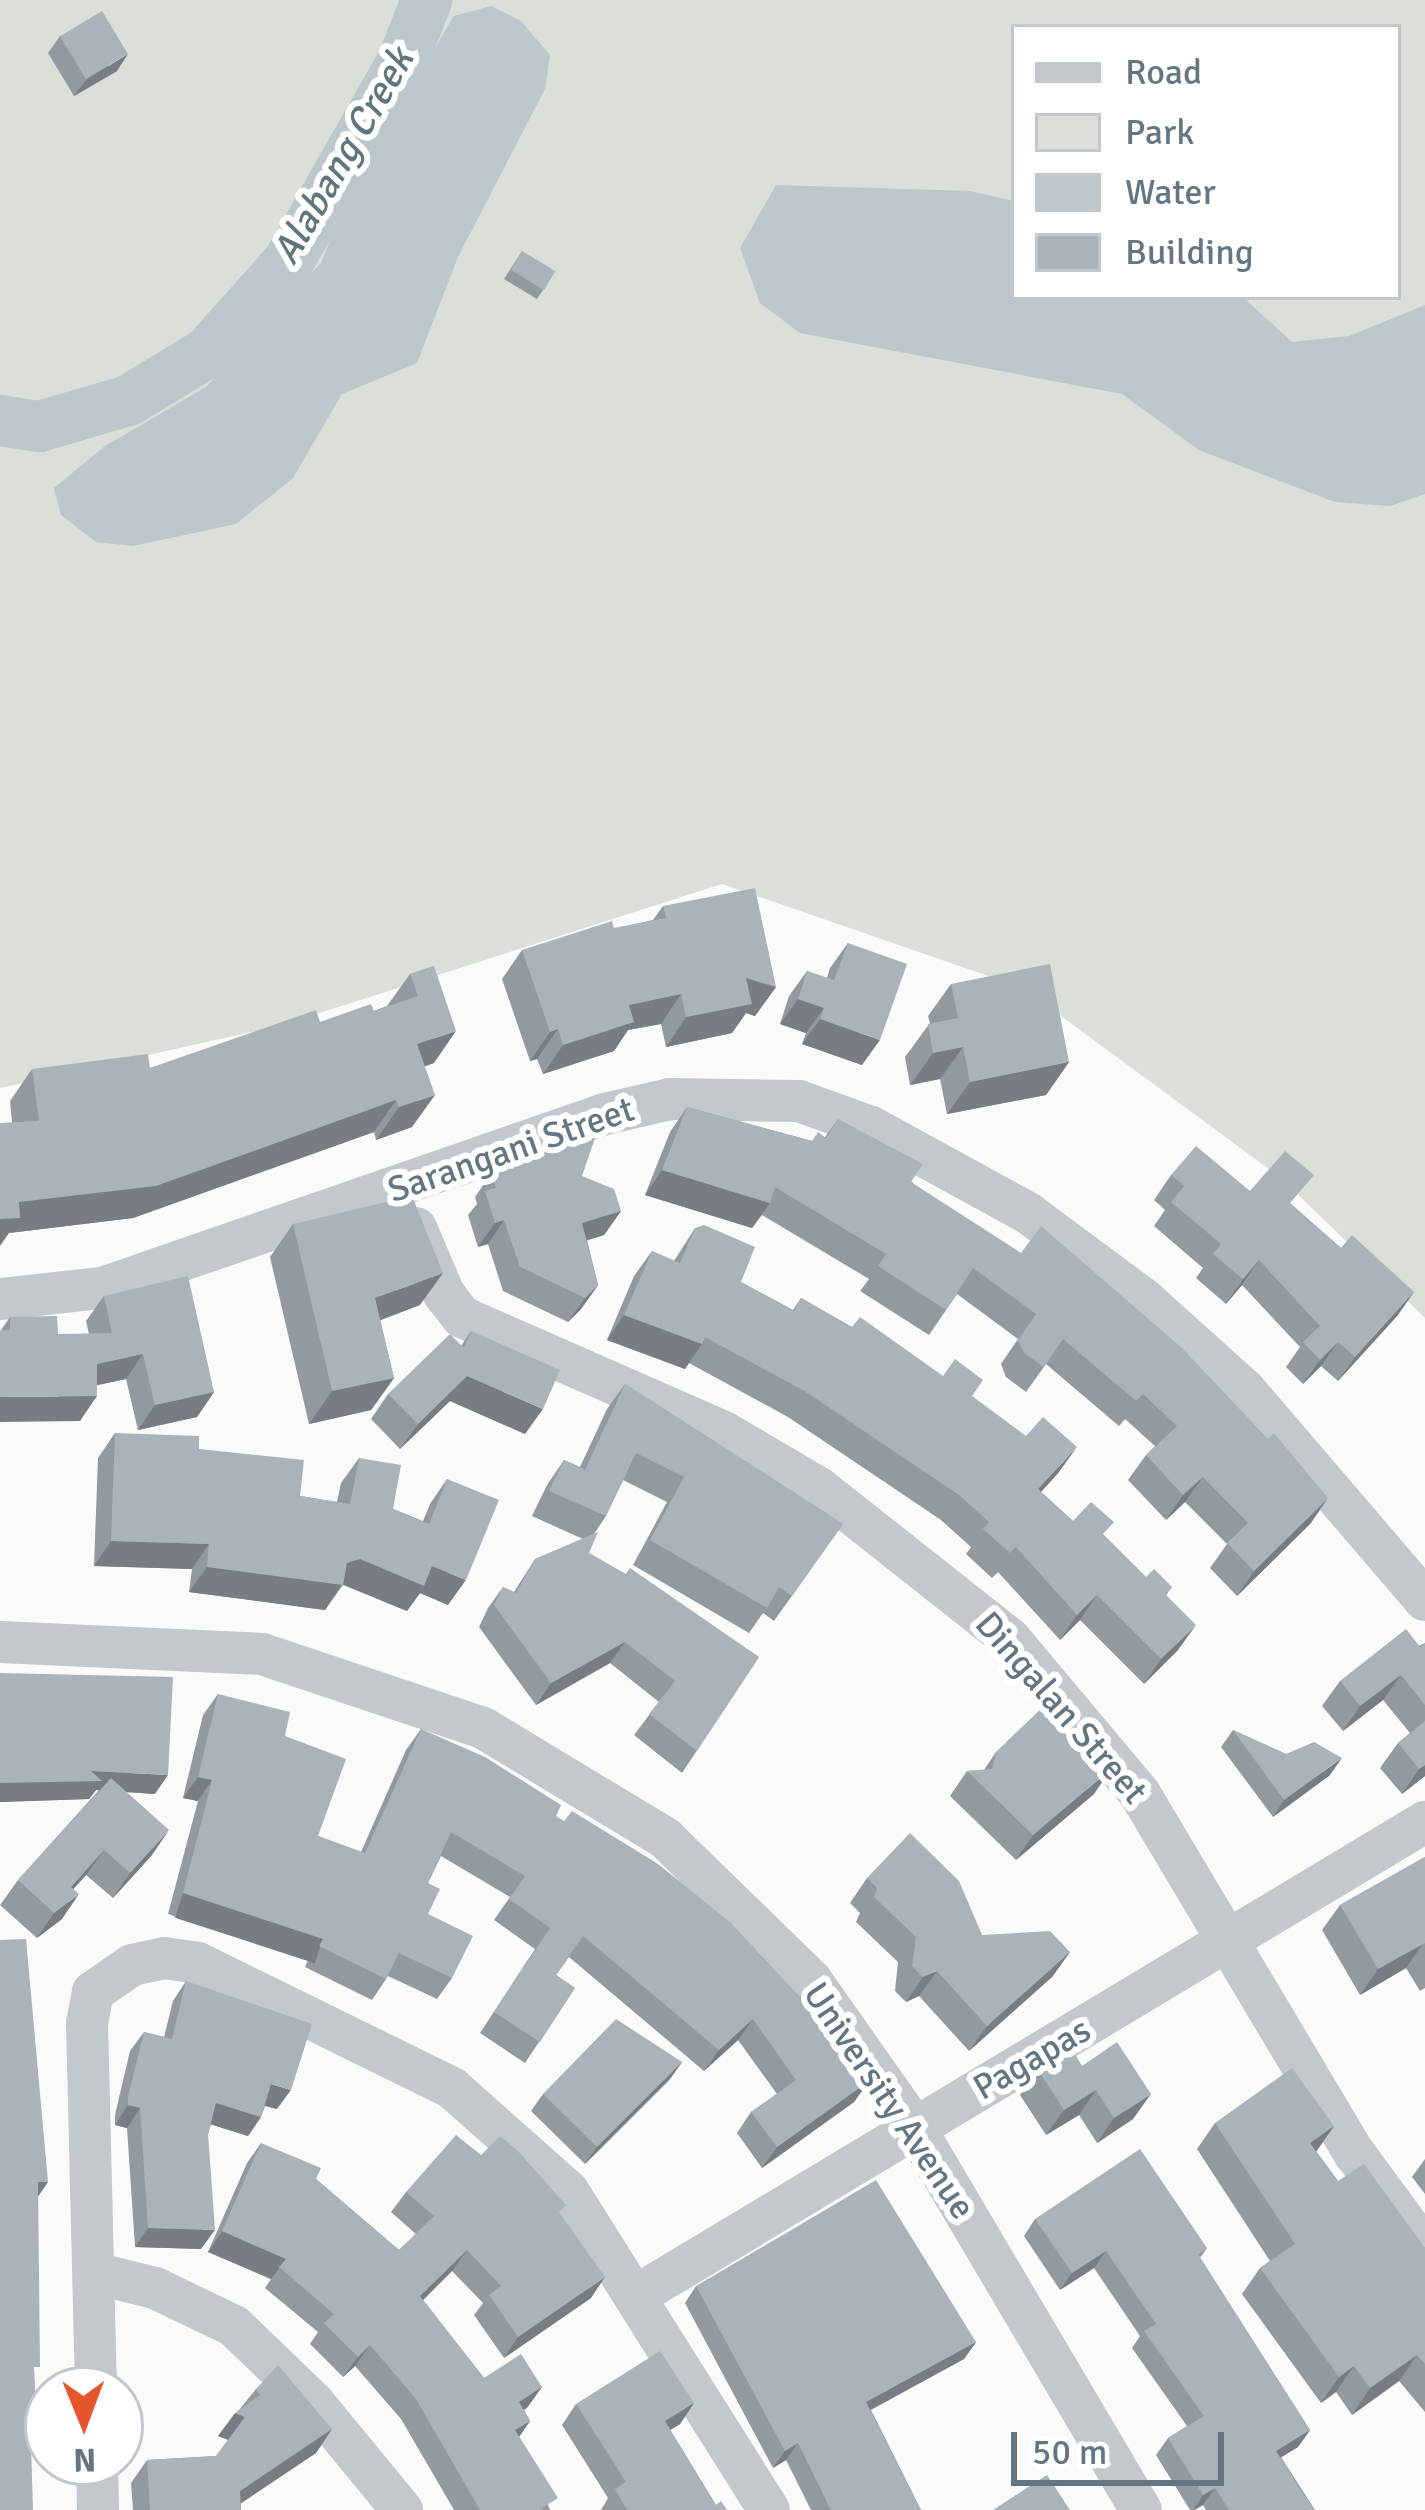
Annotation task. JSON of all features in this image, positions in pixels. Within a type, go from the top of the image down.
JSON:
[{"type":"street","name":"Sarangani Street","points":[[0,1299],[103,1288],[670,1099],[799,1101],[871,1127],[1028,1214],[1145,1300],[1244,1389],[1425,1600]]},
{"type":"street","name":"Dingalan Street","points":[[400,1188],[444,1294],[462,1317],[724,1432],[819,1489],[993,1623],[1140,1794],[1233,1941],[1354,2154],[1425,2249]]},
{"type":"street","name":"University Avenue","points":[[0,1642],[262,1654],[483,1728],[664,1838],[811,1980],[915,2128],[1141,2510]]},
{"type":"street","name":"Pagapas","points":[[639,2294],[1425,1822]]},
{"type":"street","points":[[96,2366],[87,2023],[93,1992],[132,1965],[164,1958],[198,1963],[452,2087],[568,2191],[639,2294],[769,2510]]},
{"type":"street","points":[[94,2273],[155,2288],[234,2326],[314,2403],[402,2510]]},
{"type":"green space","points":[[0,0],[1425,0],[1425,1318],[1281,1178],[1023,988],[722,884],[279,1026],[0,1088]]},
{"type":"water","points":[[491,6],[521,21],[550,55],[545,89],[458,257],[417,363],[342,394],[293,478],[236,524],[133,546],[96,542],[61,515],[54,488],[105,446],[206,387],[321,263],[351,188],[454,16]]},
{"type":"water","points":[[776,185],[970,191],[1011,200],[1011,300],[1246,300],[1292,342],[1349,336],[1425,305],[1425,494],[1390,506],[1335,502],[1199,450],[1122,394],[800,333],[760,303],[740,248]]},
{"type":"building","points":[[102,11],[128,54],[86,79],[60,36]]},
{"type":"building","points":[[522,251],[555,271],[544,290],[511,270]]},
{"type":"building","points":[[755,888],[776,987],[746,978],[752,1004],[686,1017],[681,994],[629,1005],[634,1022],[563,1045],[558,1029],[550,1032],[522,950],[612,921],[614,928],[666,918],[663,906]]},
{"type":"building","points":[[848,943],[907,964],[880,1040],[820,1019],[824,1008],[798,999],[807,971],[834,980]]},
{"type":"building","points":[[1050,964],[1069,1062],[970,1082],[963,1047],[933,1053],[928,1024],[958,1018],[951,984]]},
{"type":"building","points":[[434,966],[456,1031],[417,1044],[435,1095],[399,1107],[396,1100],[156,1186],[19,1202],[20,1218],[0,1219],[0,1123],[39,1121],[32,1069],[148,1054],[150,1068],[316,1010],[320,1022],[371,1004],[374,1011],[418,996],[410,974]]},
{"type":"building","points":[[687,1107],[812,1141],[818,1132],[826,1138],[838,1119],[923,1164],[911,1182],[1021,1253],[1041,1226],[1182,1348],[1268,1439],[1274,1433],[1328,1498],[1254,1571],[1227,1543],[1248,1523],[1203,1477],[1183,1495],[1146,1455],[1177,1426],[1143,1394],[1136,1401],[1063,1339],[1044,1367],[1024,1353],[1018,1340],[1036,1314],[973,1268],[946,1310],[878,1266],[886,1254],[775,1187],[770,1203],[662,1170]]},
{"type":"building","points":[[595,1138],[582,1176],[614,1189],[621,1211],[582,1223],[598,1285],[585,1298],[520,1267],[504,1220],[495,1223],[485,1191],[496,1188],[491,1173],[505,1169],[501,1159]]},
{"type":"building","points":[[1196,1146],[1250,1191],[1285,1151],[1314,1175],[1290,1203],[1341,1248],[1352,1235],[1414,1292],[1355,1357],[1338,1342],[1320,1360],[1303,1342],[1320,1326],[1259,1260],[1243,1279],[1213,1254],[1221,1244],[1171,1202],[1184,1186],[1171,1175]]},
{"type":"building","points":[[412,1196],[443,1273],[375,1298],[394,1378],[332,1391],[293,1224]]},
{"type":"building","points":[[704,1225],[755,1247],[741,1282],[794,1311],[801,1298],[852,1327],[860,1317],[943,1376],[955,1359],[983,1380],[972,1396],[1026,1436],[1043,1417],[1077,1447],[1038,1489],[1073,1521],[1091,1502],[1114,1522],[1103,1534],[1146,1577],[1154,1569],[1172,1587],[1165,1594],[1196,1625],[1161,1659],[1097,1595],[1077,1615],[1016,1547],[1010,1553],[983,1529],[989,1522],[959,1495],[806,1392],[705,1337],[702,1344],[624,1315],[652,1251],[680,1263],[695,1228]]},
{"type":"building","points":[[188,1276],[214,1392],[155,1405],[143,1354],[97,1364],[97,1396],[0,1397],[0,1330],[10,1330],[10,1317],[57,1316],[58,1334],[112,1333],[104,1296]]},
{"type":"building","points":[[471,1331],[560,1370],[543,1409],[467,1376],[418,1424],[388,1394],[450,1334],[464,1348]]},
{"type":"building","points":[[625,1384],[843,1524],[792,1596],[779,1587],[767,1608],[650,1540],[684,1477],[636,1453],[606,1516],[549,1491],[564,1460],[585,1470]]},
{"type":"building","points":[[115,1433],[199,1436],[199,1449],[304,1460],[300,1496],[350,1504],[359,1458],[401,1465],[393,1509],[429,1524],[447,1479],[499,1500],[466,1580],[432,1566],[424,1586],[360,1559],[347,1563],[343,1585],[207,1567],[209,1544],[111,1541]]},
{"type":"building","points":[[598,1532],[589,1553],[626,1574],[630,1568],[759,1657],[697,1751],[649,1714],[675,1681],[625,1642],[551,1683],[494,1605],[503,1587],[516,1593],[535,1559]]},
{"type":"building","points":[[1406,1629],[1420,1647],[1425,1643],[1425,1705],[1401,1675],[1360,1706],[1340,1681]]},
{"type":"building","points":[[0,1673],[173,1677],[168,1775],[91,1771],[102,1781],[0,1783]]},
{"type":"building","points":[[218,1694],[290,1712],[285,1736],[346,1759],[318,1836],[365,1853],[421,1729],[485,1757],[561,1805],[556,1816],[564,1821],[572,1811],[658,1864],[731,1923],[799,1996],[804,1992],[869,2081],[777,2147],[751,2112],[796,2080],[753,2019],[719,2050],[583,1936],[556,1975],[575,1988],[540,2042],[494,2012],[550,1928],[509,1899],[525,1876],[451,1832],[428,1883],[440,1889],[428,1914],[473,1936],[452,1978],[399,1953],[386,1979],[319,1946],[323,1939],[183,1893],[212,1780],[198,1777]]},
{"type":"building","points":[[1047,1703],[1111,1769],[1033,1835],[967,1771],[992,1769],[996,1752]]},
{"type":"building","points":[[1425,1721],[1425,1765],[1419,1769],[1398,1743]]},
{"type":"building","points":[[1233,1730],[1286,1754],[1314,1742],[1342,1758],[1284,1800]]},
{"type":"building","points":[[111,1778],[169,1830],[130,1873],[104,1850],[71,1887],[79,1894],[54,1913],[18,1880]]},
{"type":"building","points":[[910,1833],[959,1881],[982,1935],[1050,1931],[1070,1952],[987,2026],[937,1971],[923,1977],[912,1966],[916,1937],[874,1897],[877,1888],[867,1878]]},
{"type":"building","points":[[1425,1857],[1425,1943],[1378,1969],[1340,1905]]},
{"type":"building","points":[[26,1939],[48,2182],[38,2182],[40,2366],[24,2366],[24,2486],[32,2486],[33,2510],[0,2510],[0,1940]]},
{"type":"building","points":[[186,1981],[312,2024],[291,2090],[271,2084],[261,2117],[216,2103],[208,2134],[215,2230],[148,2228],[140,2108],[128,2105],[144,2032],[172,2039]]},
{"type":"building","points":[[616,2019],[682,2062],[597,2147],[543,2094]]},
{"type":"building","points":[[1117,2042],[1151,2094],[1114,2118],[1096,2090],[1064,2110],[1038,2070],[1072,2049],[1082,2066]]},
{"type":"building","points":[[1292,2068],[1334,2126],[1310,2143],[1338,2181],[1364,2164],[1425,2248],[1425,2364],[1417,2355],[1370,2388],[1354,2366],[1339,2377],[1260,2268],[1295,2244],[1215,2123]]},
{"type":"building","points":[[456,2135],[481,2155],[500,2136],[517,2150],[566,2205],[559,2212],[605,2277],[518,2337],[489,2295],[501,2286],[467,2250],[420,2296],[484,2378],[521,2354],[542,2387],[519,2402],[530,2421],[515,2430],[558,2498],[544,2510],[480,2510],[416,2399],[370,2345],[358,2357],[324,2323],[334,2314],[279,2267],[286,2259],[222,2231],[261,2143],[321,2168],[316,2179],[399,2250],[434,2216],[406,2192]]},
{"type":"building","points":[[1140,2149],[1207,2248],[1198,2254],[1310,2430],[1276,2451],[1314,2510],[1229,2510],[1215,2488],[1203,2495],[1168,2438],[1204,2416],[1144,2331],[1156,2324],[1106,2251],[1072,2273],[1035,2219]]},
{"type":"building","points":[[876,2180],[976,2342],[866,2402],[921,2510],[831,2510],[798,2443],[785,2451],[696,2286]]},
{"type":"building","points":[[660,2351],[694,2403],[665,2421],[716,2505],[721,2501],[727,2510],[627,2510],[615,2489],[626,2482],[576,2404]]},
{"type":"building","points":[[278,2365],[332,2429],[240,2491],[241,2510],[150,2510],[147,2460],[216,2456],[245,2417],[235,2413],[260,2395],[256,2389]]},
{"type":"building","points":[[1047,2475],[1070,2510],[993,2510]]},
{"type":"waterway","name":"Alabang Creek","points":[[0,420],[39,426],[128,400],[207,352],[288,261],[402,61],[426,0]]}]
